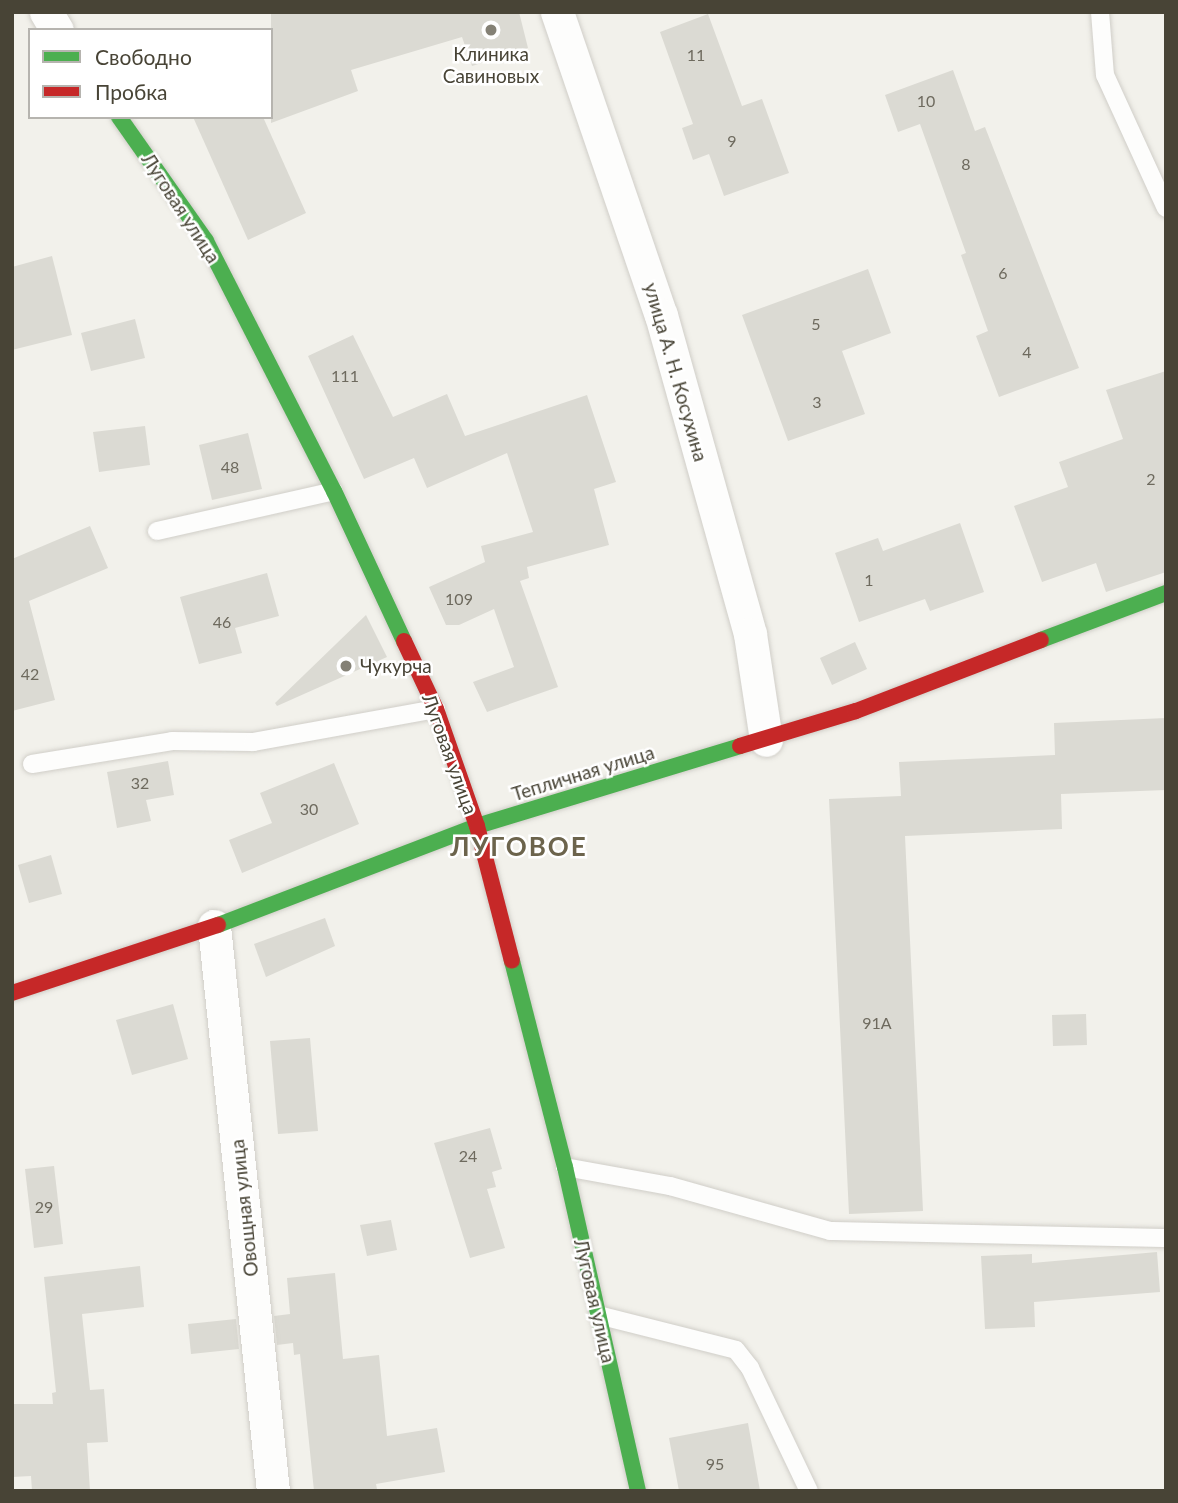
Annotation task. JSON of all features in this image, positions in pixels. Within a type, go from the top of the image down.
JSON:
[{"type":"street","points":[[46,12],[56,28]]},
{"type":"street","name":"улица А. Н. Косухина","points":[[557,12],[665,328],[750,634],[766,740]]},
{"type":"street","name":"Луговая улица","points":[[120,119],[206,241],[334,491],[436,709],[477,826],[565,1167],[638,1491]]},
{"type":"street","name":"Тепличная улица","points":[[12,993],[214,926],[477,826],[856,711],[1166,593]]},
{"type":"street","name":"Овощная улица","points":[[214,926],[274,1491]]},
{"type":"lane","points":[[1100,12],[1105,75],[1166,208]]},
{"type":"lane","points":[[157,531],[334,491]]},
{"type":"lane","points":[[32,764],[172,741],[253,742],[436,709]]},
{"type":"lane","points":[[565,1167],[670,1186],[830,1231],[1166,1238]]},
{"type":"lane","points":[[598,1315],[736,1350],[750,1368],[809,1491]]},
{"type":"building","points":[[271,12],[519,12],[528,48],[472,66],[462,37],[351,70],[358,91],[271,123]]},
{"type":"building","points":[[708,14],[742,106],[762,99],[789,173],[724,196],[709,154],[693,160],[682,128],[693,124],[660,32]]},
{"type":"building","points":[[953,70],[975,131],[985,127],[1079,368],[999,397],[976,336],[988,331],[961,255],[966,253],[920,124],[898,132],[885,95]]},
{"type":"building","points":[[194,119],[264,119],[306,213],[248,240]]},
{"type":"building","points":[[52,256],[72,335],[12,350],[12,267]]},
{"type":"building","points":[[868,269],[891,333],[842,351],[865,414],[788,441],[742,315]]},
{"type":"building","points":[[135,319],[145,358],[91,371],[81,333]]},
{"type":"building","points":[[353,335],[393,417],[447,394],[465,436],[587,395],[616,482],[594,489],[609,545],[527,567],[529,578],[520,581],[558,687],[487,712],[473,682],[514,667],[494,609],[459,625],[446,625],[429,587],[485,562],[481,546],[533,532],[507,453],[427,488],[414,458],[364,479],[308,356]]},
{"type":"building","points":[[1166,371],[1166,572],[1106,592],[1096,563],[1042,582],[1014,506],[1068,487],[1059,462],[1123,439],[1106,390]]},
{"type":"building","points":[[145,426],[150,465],[99,472],[93,432]]},
{"type":"building","points":[[248,433],[262,489],[212,500],[199,445]]},
{"type":"building","points":[[960,523],[984,592],[930,611],[925,599],[859,622],[835,553],[878,538],[883,551]]},
{"type":"building","points":[[90,526],[108,568],[29,601],[55,700],[12,711],[12,559]]},
{"type":"building","points":[[267,573],[279,616],[235,628],[242,653],[199,664],[180,597]]},
{"type":"building","name":"Чукурча","points":[[366,615],[387,657],[277,706],[275,703]]},
{"type":"building","points":[[855,642],[867,669],[832,685],[820,658]]},
{"type":"building","points":[[1166,718],[1166,790],[1061,794],[1062,829],[905,836],[923,1211],[849,1214],[829,799],[901,796],[899,762],[1055,755],[1054,723]]},
{"type":"building","points":[[168,761],[174,795],[146,800],[151,821],[117,828],[107,772]]},
{"type":"building","points":[[334,763],[359,824],[242,873],[229,840],[272,823],[260,793]]},
{"type":"building","points":[[51,855],[62,894],[29,903],[18,865]]},
{"type":"building","points":[[325,918],[335,946],[266,977],[254,944]]},
{"type":"building","points":[[173,1004],[188,1059],[132,1075],[116,1020]]},
{"type":"building","points":[[1086,1014],[1087,1045],[1053,1046],[1052,1015]]},
{"type":"building","points":[[310,1038],[318,1131],[278,1134],[270,1041]]},
{"type":"building","points":[[490,1128],[502,1169],[492,1172],[496,1187],[487,1189],[505,1248],[470,1258],[434,1143]]},
{"type":"building","points":[[54,1166],[63,1244],[34,1248],[25,1169]]},
{"type":"building","points":[[391,1220],[397,1250],[367,1256],[360,1225]]},
{"type":"building","points":[[1157,1252],[1160,1292],[1034,1302],[1035,1327],[985,1329],[981,1256],[1032,1254],[1032,1263]]},
{"type":"building","points":[[140,1266],[144,1307],[82,1314],[90,1390],[104,1389],[108,1442],[87,1443],[90,1491],[32,1491],[31,1476],[12,1477],[12,1404],[53,1404],[52,1393],[56,1392],[44,1277]]},
{"type":"building","points":[[335,1273],[343,1359],[379,1355],[387,1436],[437,1428],[445,1472],[376,1484],[377,1489],[314,1491],[300,1354],[294,1355],[293,1343],[277,1345],[274,1316],[290,1314],[287,1278]]},
{"type":"building","points":[[236,1319],[239,1349],[191,1354],[188,1324]]},
{"type":"building","points":[[748,1423],[760,1491],[679,1491],[669,1438]]},
{"type":"traffic: fast","points":[[120,119],[206,241],[334,491],[404,641]]},
{"type":"traffic: fast","points":[[1041,640],[1166,593]]},
{"type":"traffic: fast","points":[[218,925],[477,826],[740,746]]},
{"type":"traffic: fast","points":[[512,961],[565,1167],[638,1491]]},
{"type":"traffic: jam","points":[[740,746],[856,711],[1041,640]]},
{"type":"traffic: jam","points":[[404,641],[436,709],[477,826],[512,961]]},
{"type":"traffic: jam","points":[[12,993],[218,925]]},
{"type":"place","name":"Клиника Савиновых","points":[[491,30]]},
{"type":"place","name":"Чукурча","points":[[346,666]]},
{"type":"district","name":"ЛУГОВОЕ","points":[[519,847]]}]
